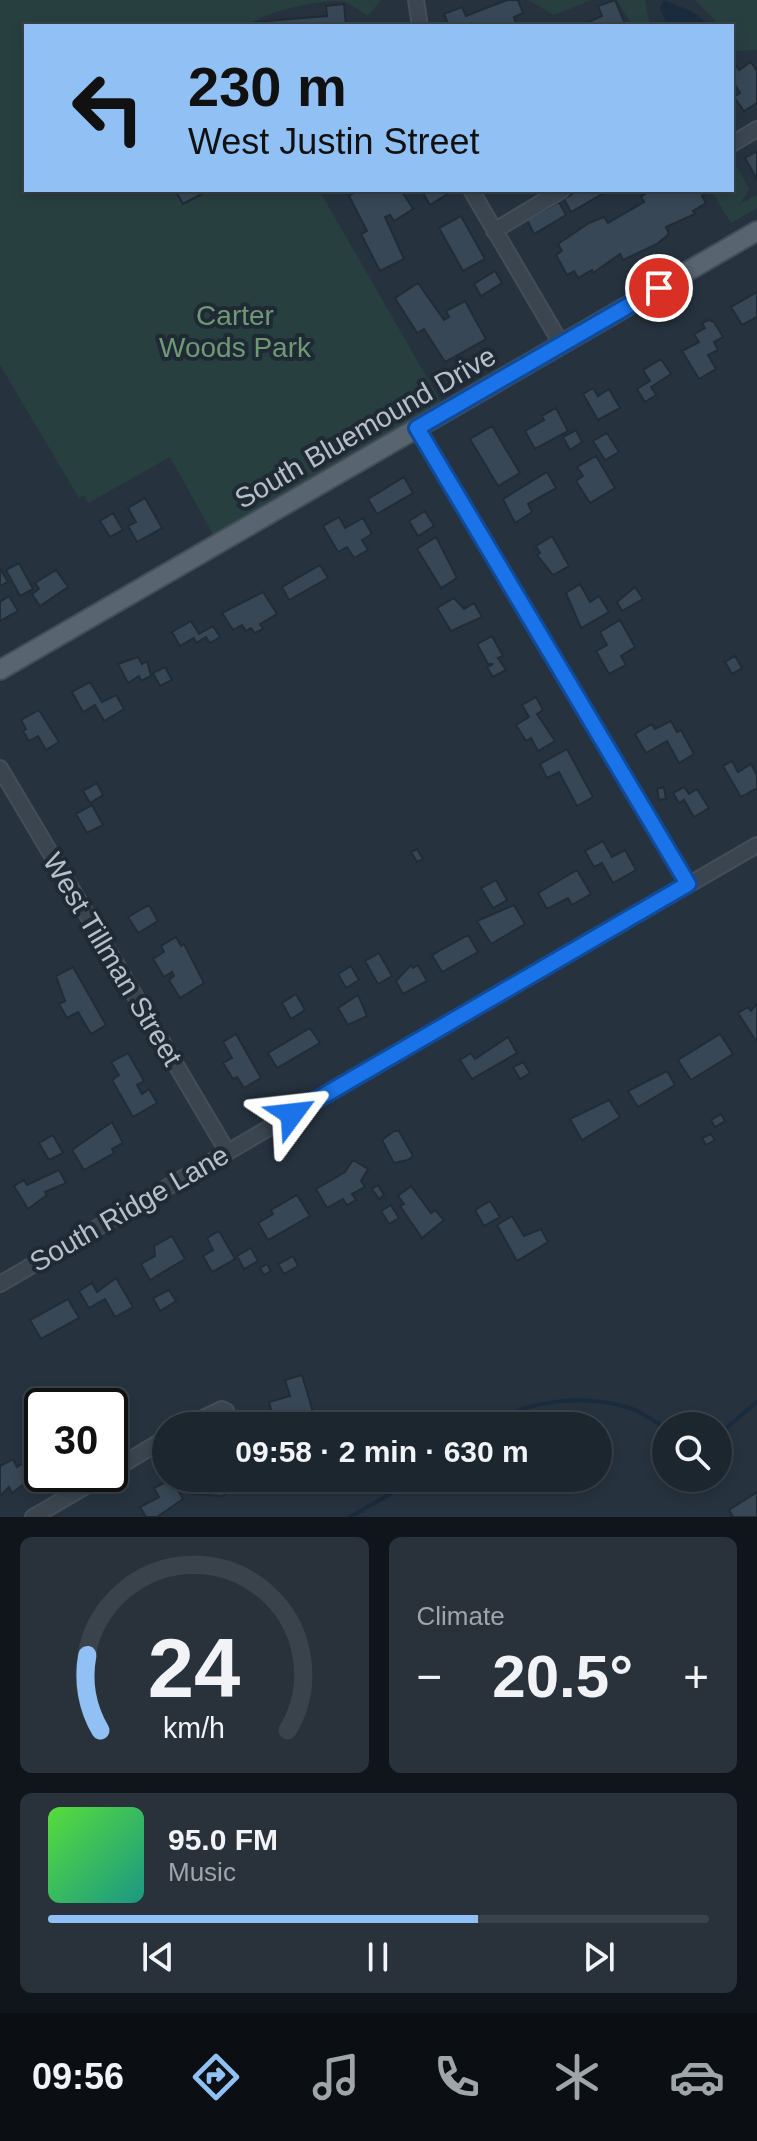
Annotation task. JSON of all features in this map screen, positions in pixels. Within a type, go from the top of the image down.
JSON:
[{"type":"main road","name":"South Bluemound Drive","points":[[0,670],[757,231]]},
{"type":"street","points":[[416,0],[420,24]]},
{"type":"street","points":[[734,143],[757,129]]},
{"type":"street","points":[[472,192],[562,345]]},
{"type":"street","points":[[494,231],[559,192]]},
{"type":"street","points":[[417,428],[688,884]]},
{"type":"street","name":"West Tillman Street","points":[[0,768],[227,1151]]},
{"type":"street","name":"South Ridge Lane","points":[[0,1284],[757,845]]},
{"type":"street","points":[[128,1462],[152,1449]]},
{"type":"street","points":[[33,1517],[76,1492]]},
{"type":"green space","name":"Carter Woods Park","points":[[0,0],[381,0],[368,16],[347,3],[331,1],[278,11],[252,24],[24,24],[24,192],[320,192],[441,402],[213,534],[170,457],[88,503],[84,495],[79,498],[0,365]]},
{"type":"green space","points":[[528,0],[592,0],[554,15]]},
{"type":"green space","points":[[617,0],[645,0],[650,24],[632,24]]},
{"type":"green space","points":[[695,0],[757,0],[757,50],[734,51],[734,24],[718,24]]},
{"type":"green space","points":[[734,162],[749,189],[740,204],[757,195],[757,208],[731,223],[712,192],[734,192]]},
{"type":"water","points":[[664,0],[695,13],[708,24],[666,24],[660,8]]},
{"type":"building","points":[[507,0],[518,0],[523,13],[514,17],[516,24],[448,24],[444,14],[462,7],[466,16]]},
{"type":"building","points":[[615,0],[625,24],[584,24],[602,16],[598,6]]},
{"type":"building","points":[[344,4],[346,24],[255,22],[327,16],[326,6]]},
{"type":"building","points":[[751,62],[757,71],[757,103],[744,111],[734,97],[740,93],[734,83],[734,65],[739,70]]},
{"type":"building","points":[[757,151],[757,179],[745,158]]},
{"type":"building","points":[[176,192],[205,192],[183,204]]},
{"type":"building","points":[[356,192],[402,192],[413,209],[394,221],[390,215],[385,217],[404,259],[380,271],[361,234],[367,231],[349,196]]},
{"type":"building","points":[[425,192],[450,192],[430,205]]},
{"type":"building","points":[[576,192],[606,192],[571,212],[564,199]]},
{"type":"building","points":[[648,192],[707,192],[702,196],[706,203],[693,211],[695,214],[666,227],[669,234],[657,244],[623,260],[620,254],[593,273],[592,270],[578,278],[574,271],[567,275],[556,255],[562,251],[558,244],[589,223],[604,217],[608,223],[644,202],[641,196]]},
{"type":"building","points":[[559,202],[566,215],[534,234],[527,220]]},
{"type":"building","points":[[461,216],[485,259],[463,271],[439,228]]},
{"type":"building","points":[[495,271],[502,283],[481,296],[474,284]]},
{"type":"building","points":[[418,283],[444,320],[449,317],[446,311],[465,301],[486,339],[445,362],[424,329],[417,333],[395,298]]},
{"type":"building","points":[[757,292],[757,317],[742,325],[731,307]]},
{"type":"building","points":[[709,320],[714,322],[723,337],[714,342],[718,350],[708,355],[716,369],[699,379],[682,351],[699,342],[694,334],[705,328],[702,323]]},
{"type":"building","points":[[661,359],[671,374],[651,387],[656,395],[645,402],[637,389],[650,381],[643,370]]},
{"type":"building","points":[[593,388],[598,396],[609,389],[620,408],[598,420],[583,394]]},
{"type":"building","points":[[556,408],[568,431],[535,449],[525,431],[544,420],[542,416]]},
{"type":"building","points":[[492,426],[520,473],[498,486],[470,439]]},
{"type":"building","points":[[576,430],[582,442],[570,450],[563,437]]},
{"type":"building","points":[[607,433],[619,452],[605,460],[593,441]]},
{"type":"building","points":[[596,456],[615,488],[590,503],[576,481],[583,476],[577,467]]},
{"type":"building","points":[[547,472],[556,488],[528,504],[532,512],[515,523],[503,499]]},
{"type":"building","points":[[404,477],[413,493],[377,514],[368,499]]},
{"type":"building","points":[[145,498],[162,528],[137,542],[128,526],[136,522],[128,508]]},
{"type":"building","points":[[425,511],[434,526],[418,536],[409,521]]},
{"type":"building","points":[[113,513],[123,530],[110,537],[100,521]]},
{"type":"building","points":[[339,517],[345,528],[363,518],[372,534],[362,540],[368,550],[354,558],[347,547],[338,552],[323,526]]},
{"type":"building","points":[[552,536],[569,566],[553,575],[537,555],[540,553],[536,546]]},
{"type":"building","points":[[436,537],[457,578],[441,588],[417,549]]},
{"type":"building","points":[[19,563],[33,589],[20,596],[6,570]]},
{"type":"building","points":[[320,565],[328,578],[289,600],[282,587]]},
{"type":"building","points":[[0,568],[8,582],[0,586]]},
{"type":"building","points":[[56,570],[68,587],[40,606],[32,594],[39,589],[35,583]]},
{"type":"building","points":[[580,584],[590,602],[599,596],[609,612],[581,628],[566,593]]},
{"type":"building","points":[[635,587],[643,599],[622,611],[617,602]]},
{"type":"building","points":[[263,592],[277,614],[260,624],[263,629],[255,633],[251,628],[246,631],[242,625],[233,630],[222,613]]},
{"type":"building","points":[[9,596],[18,611],[0,621],[0,602]]},
{"type":"building","points":[[454,598],[464,609],[474,603],[482,617],[451,631],[437,608]]},
{"type":"building","points":[[620,620],[635,647],[621,656],[626,665],[609,674],[596,651],[607,645],[600,632]]},
{"type":"building","points":[[191,621],[199,634],[213,626],[220,637],[210,643],[206,637],[196,643],[194,638],[180,646],[172,632]]},
{"type":"building","points":[[492,636],[503,656],[498,658],[506,670],[493,677],[487,667],[493,664],[488,664],[477,644]]},
{"type":"building","points":[[735,656],[742,668],[732,674],[725,662]]},
{"type":"building","points":[[138,657],[142,664],[147,661],[151,676],[141,681],[139,676],[128,683],[118,664]]},
{"type":"building","points":[[165,667],[172,680],[160,686],[153,673]]},
{"type":"building","points":[[90,682],[102,702],[116,695],[124,709],[104,721],[95,705],[83,712],[72,692]]},
{"type":"building","points":[[536,697],[543,710],[537,714],[555,741],[538,751],[531,738],[526,741],[516,725],[529,717],[522,705]]},
{"type":"building","points":[[39,710],[59,742],[46,750],[38,736],[29,741],[21,720]]},
{"type":"building","points":[[671,721],[677,732],[681,730],[694,754],[679,763],[667,741],[646,753],[635,734],[652,724],[655,729]]},
{"type":"building","points":[[567,749],[593,797],[577,806],[559,772],[547,778],[540,764]]},
{"type":"building","points":[[732,761],[738,772],[751,764],[757,775],[757,788],[741,797],[723,766]]},
{"type":"building","points":[[97,783],[103,795],[90,803],[83,791]]},
{"type":"building","points":[[664,787],[666,799],[659,800],[657,789]]},
{"type":"building","points":[[684,787],[689,794],[697,789],[709,808],[694,817],[684,800],[679,803],[673,793]]},
{"type":"building","points":[[92,805],[103,825],[87,833],[76,814]]},
{"type":"building","points":[[603,841],[612,857],[625,850],[636,870],[613,883],[602,863],[594,867],[585,851]]},
{"type":"building","points":[[417,849],[423,859],[417,862],[411,852]]},
{"type":"building","points":[[577,870],[591,894],[572,905],[568,898],[547,909],[538,893]]},
{"type":"building","points":[[496,880],[507,900],[493,908],[481,888]]},
{"type":"building","points":[[149,905],[158,921],[138,933],[128,917]]},
{"type":"building","points":[[514,905],[525,924],[491,944],[477,921]]},
{"type":"building","points":[[468,935],[478,952],[442,972],[432,955]]},
{"type":"building","points":[[176,937],[181,946],[184,944],[204,983],[180,998],[169,980],[174,976],[172,972],[164,977],[153,959],[164,952],[161,946]]},
{"type":"building","points":[[379,953],[392,976],[378,984],[365,961]]},
{"type":"building","points":[[411,965],[413,968],[418,965],[427,981],[403,994],[396,981]]},
{"type":"building","points":[[351,966],[359,980],[346,988],[338,974]]},
{"type":"building","points":[[73,967],[106,1025],[91,1034],[78,1012],[67,1018],[59,1004],[65,1001],[56,976]]},
{"type":"building","points":[[296,994],[305,1010],[291,1019],[282,1003]]},
{"type":"building","points":[[358,995],[367,1016],[348,1025],[338,1008]]},
{"type":"building","points":[[757,1004],[756,1041],[738,1013],[748,1007],[751,1011]]},
{"type":"building","points":[[310,1028],[320,1043],[277,1068],[268,1053]]},
{"type":"building","points":[[236,1034],[261,1078],[244,1088],[237,1077],[233,1079],[223,1063],[232,1058],[223,1042]]},
{"type":"building","points":[[720,1034],[733,1054],[691,1080],[678,1060]]},
{"type":"building","points":[[508,1037],[517,1053],[472,1079],[460,1060],[471,1053],[475,1059]]},
{"type":"building","points":[[128,1053],[144,1081],[137,1085],[142,1094],[149,1089],[157,1103],[133,1117],[112,1080],[119,1075],[111,1062]]},
{"type":"building","points":[[523,1062],[530,1073],[520,1079],[513,1067]]},
{"type":"building","points":[[667,1071],[675,1085],[638,1107],[628,1091]]},
{"type":"building","points":[[609,1100],[620,1117],[582,1140],[570,1119]]},
{"type":"building","points":[[721,1114],[725,1121],[715,1127],[711,1120]]},
{"type":"building","points":[[112,1122],[123,1143],[112,1149],[114,1153],[84,1170],[72,1150]]},
{"type":"building","points":[[399,1131],[413,1156],[408,1160],[394,1163],[382,1140]]},
{"type":"building","points":[[711,1134],[715,1140],[706,1145],[702,1138]]},
{"type":"building","points":[[53,1135],[63,1153],[49,1160],[39,1143]]},
{"type":"building","points":[[353,1160],[368,1169],[361,1181],[365,1187],[352,1194],[356,1200],[347,1205],[343,1199],[327,1208],[316,1189],[345,1172]]},
{"type":"building","points":[[59,1170],[66,1183],[45,1192],[47,1195],[28,1209],[14,1186],[24,1180],[27,1185]]},
{"type":"building","points":[[378,1185],[384,1195],[379,1199],[372,1189]]},
{"type":"building","points":[[411,1186],[431,1213],[435,1210],[444,1220],[422,1238],[400,1206],[404,1204],[398,1196]]},
{"type":"building","points":[[297,1195],[310,1216],[268,1240],[258,1223],[273,1214],[271,1210]]},
{"type":"building","points":[[490,1201],[500,1217],[484,1226],[475,1210]]},
{"type":"building","points":[[391,1205],[399,1218],[389,1224],[381,1211]]},
{"type":"building","points":[[512,1216],[524,1236],[541,1229],[548,1242],[517,1261],[497,1225]]},
{"type":"building","points":[[219,1231],[235,1259],[212,1272],[203,1256],[213,1250],[207,1238]]},
{"type":"building","points":[[172,1236],[185,1259],[150,1280],[141,1264],[155,1256],[154,1246]]},
{"type":"building","points":[[251,1248],[258,1261],[244,1269],[237,1256]]},
{"type":"building","points":[[293,1256],[298,1266],[284,1274],[278,1264]]},
{"type":"building","points":[[267,1264],[271,1271],[264,1275],[260,1268]]},
{"type":"building","points":[[116,1278],[133,1307],[115,1317],[105,1299],[89,1308],[79,1291],[92,1283],[97,1292]]},
{"type":"building","points":[[169,1290],[176,1301],[160,1311],[153,1298]]},
{"type":"building","points":[[68,1299],[79,1318],[41,1339],[30,1320]]},
{"type":"building","points":[[302,1375],[313,1412],[272,1412],[269,1402],[290,1396],[285,1380]]},
{"type":"building","points":[[13,1459],[17,1467],[24,1463],[24,1484],[12,1493],[9,1487],[0,1496],[0,1466]]},
{"type":"building","points":[[156,1492],[179,1492],[183,1499],[157,1517],[146,1517],[140,1507],[159,1497]]},
{"type":"building","points":[[191,1492],[224,1492],[224,1496]]},
{"type":"building","points":[[757,1492],[757,1517],[733,1517],[729,1510]]},
{"type":"waterway","points":[[514,1412],[554,1402],[592,1401],[627,1407],[652,1420]]},
{"type":"waterway","points":[[732,1423],[757,1402]]},
{"type":"waterway","points":[[350,1517],[394,1492]]},
{"type":"route","points":[[292,1114],[688,884],[417,428],[659,288]]}]
